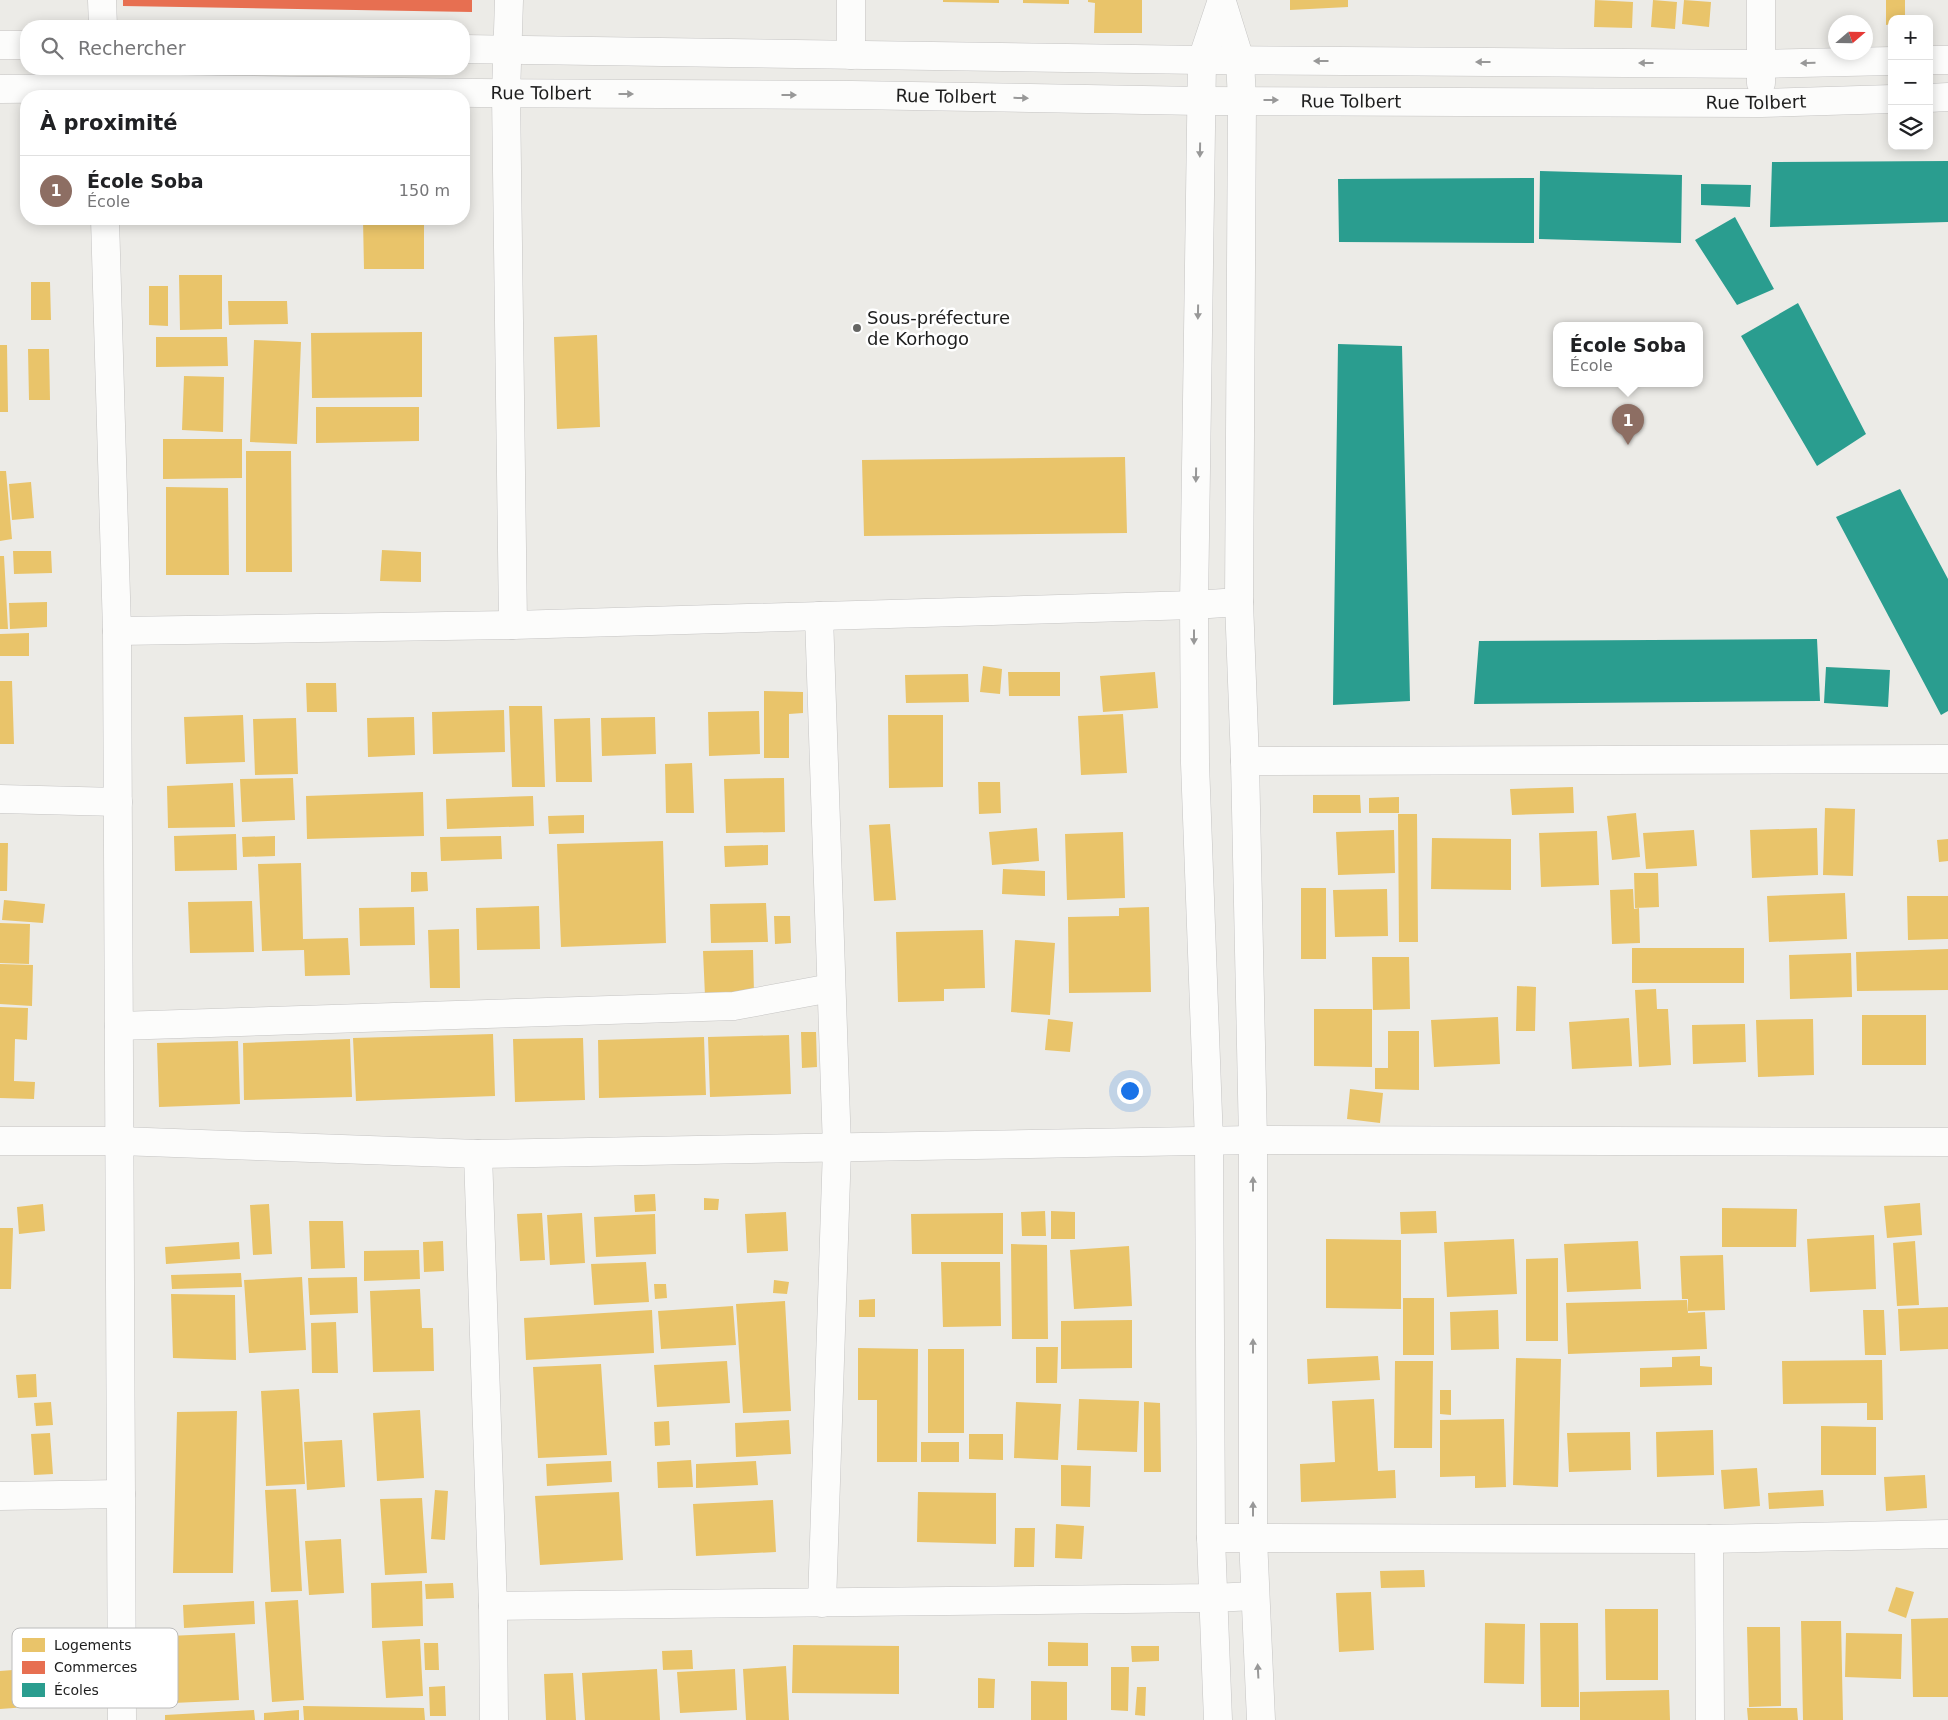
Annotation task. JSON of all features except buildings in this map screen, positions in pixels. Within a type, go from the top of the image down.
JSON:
[{"type":"street","points":[[102,0],[103,20]]},
{"type":"street","points":[[509,0],[506,94],[514,625]]},
{"type":"street","points":[[851,0],[851,55]]},
{"type":"street","points":[[1761,0],[1761,102]]},
{"type":"street","points":[[1218,1720],[1212,1538],[1209,1142],[1195,763],[1194,605],[1200,101],[1202,60],[1222,1]]},
{"type":"street","points":[[1222,1],[1240,60],[1242,100],[1239,602],[1245,761],[1253,1140],[1254,1596],[1261,1720]]},
{"type":"street","points":[[0,45],[20,45]]},
{"type":"street","points":[[470,49],[1202,60],[1761,64],[1888,61]]},
{"type":"street","points":[[1933,60],[1948,60]]},
{"type":"street","name":"Rue Tolbert","points":[[0,89],[104,85],[327,90]]},
{"type":"street","name":"Rue Tolbert","points":[[470,93],[842,95],[1200,101],[1761,102],[1888,99]]},
{"type":"street","points":[[1933,98],[1948,97]]},
{"type":"street","points":[[106,225],[117,631],[122,1628]]},
{"type":"street","points":[[117,631],[514,625],[1194,605],[1239,602]]},
{"type":"street","points":[[819,616],[837,1148],[822,1603]]},
{"type":"street","points":[[1245,761],[1948,759]]},
{"type":"street","points":[[0,799],[118,802]]},
{"type":"street","points":[[119,1026],[734,1006],[831,988]]},
{"type":"street","points":[[0,1141],[120,1141],[478,1154],[1253,1140],[1948,1142]]},
{"type":"street","points":[[478,1154],[493,1606],[494,1720]]},
{"type":"street","points":[[0,1496],[121,1494]]},
{"type":"street","points":[[1212,1538],[1709,1539],[1948,1534]]},
{"type":"street","points":[[1709,1539],[1710,1720]]},
{"type":"street","points":[[493,1606],[1254,1596]]},
{"type":"place","name":"Sous-préfecture de Korhogo","points":[[857,328]]},
{"type":"place","name":"École Soba","points":[[1628,445]]}]
